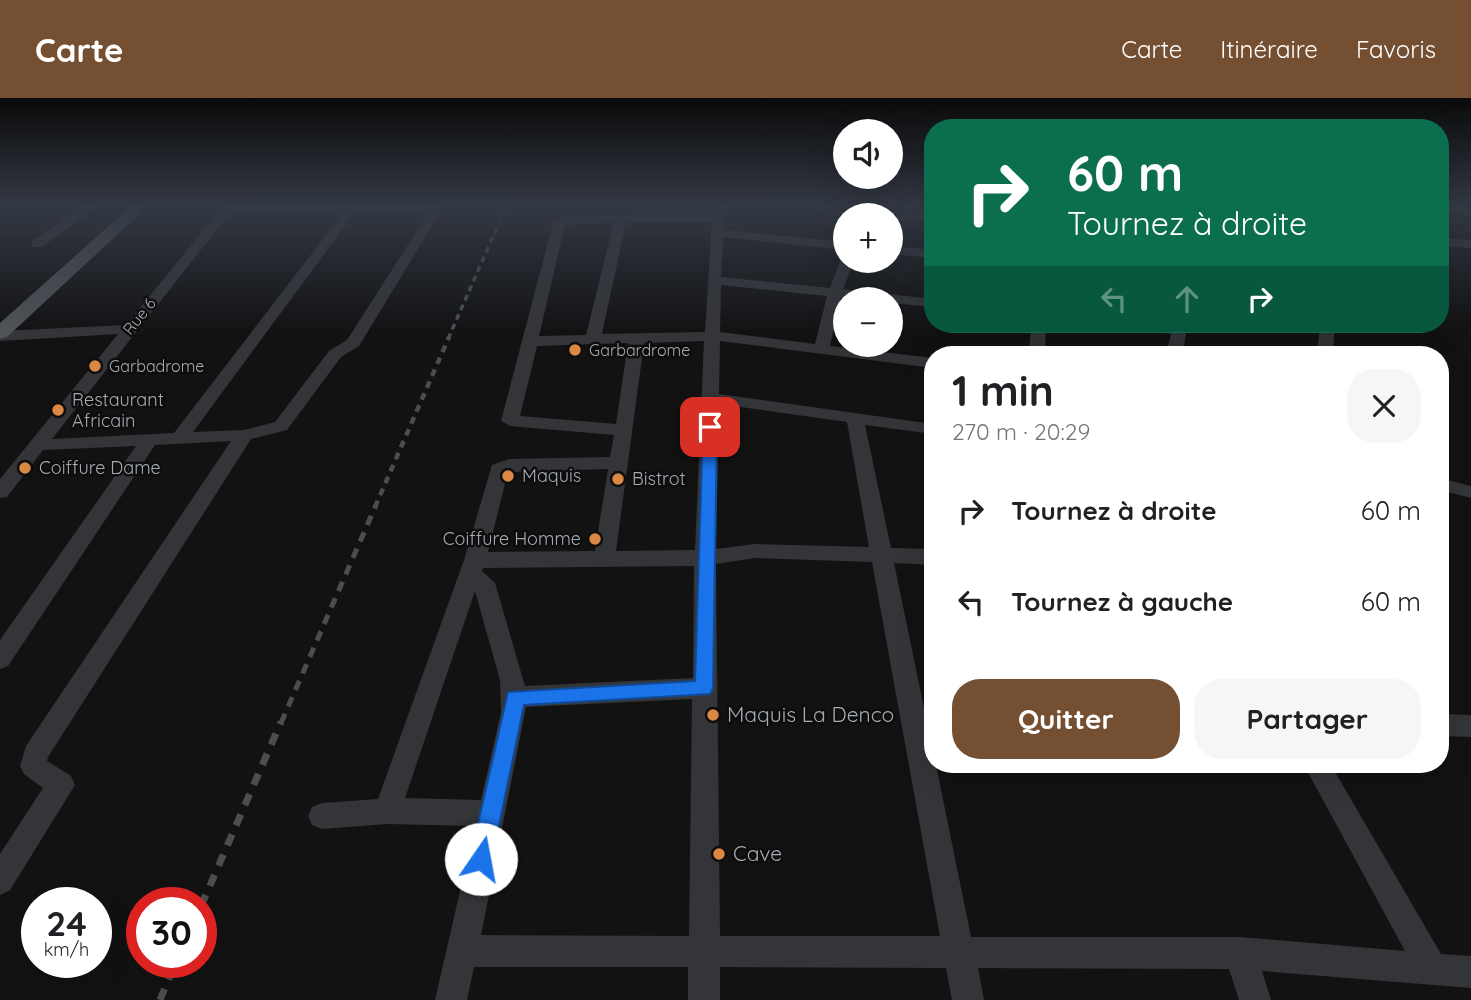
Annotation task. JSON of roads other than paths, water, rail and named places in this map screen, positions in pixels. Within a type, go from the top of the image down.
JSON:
[{"type":"main road","points":[[0,313],[71,249]]},
{"type":"main road","points":[[0,334],[91,249]]},
{"type":"street","name":"Rue 6","points":[[0,492],[193,249]]},
{"type":"street","points":[[179,438],[321,249]]},
{"type":"street","points":[[37,445],[244,435],[281,426],[335,355],[353,343],[411,249]]},
{"type":"street","points":[[553,249],[510,421],[623,430]]},
{"type":"street","points":[[593,339],[612,249]]},
{"type":"street","points":[[704,1000],[705,558],[714,280],[718,249]]},
{"type":"street","points":[[903,251],[924,253]]},
{"type":"street","points":[[714,280],[833,292]]},
{"type":"street","points":[[821,350],[833,300]]},
{"type":"street","points":[[903,300],[924,302]]},
{"type":"street","points":[[0,334],[128,329]]},
{"type":"street","points":[[531,341],[713,336],[924,362]]},
{"type":"street","points":[[605,557],[637,338]]},
{"type":"street","points":[[712,398],[924,428]]},
{"type":"street","points":[[855,419],[924,739]]},
{"type":"street","points":[[0,880],[61,785],[33,766],[36,754],[244,435]]},
{"type":"street","points":[[0,659],[150,439]]},
{"type":"street","points":[[387,811],[472,567],[499,469],[509,465],[618,463]]},
{"type":"street","points":[[1449,486],[1471,492]]},
{"type":"street","points":[[472,567],[605,557],[705,558],[755,551],[924,557]]},
{"type":"street","points":[[451,1000],[514,713],[515,697],[484,583],[472,567]]},
{"type":"street","points":[[515,697],[704,688]]},
{"type":"street","points":[[1449,725],[1471,726]]},
{"type":"street","points":[[930,773],[968,1000]]},
{"type":"street","points":[[1322,773],[1431,967]]},
{"type":"street","points":[[323,816],[387,811],[491,813]]},
{"type":"street","points":[[461,951],[1240,953],[1471,972]]},
{"type":"street","points":[[1240,953],[1255,1000]]},
{"type":"railway","points":[[448,339],[488,249]]},
{"type":"railway","points":[[375,507],[449,337]]},
{"type":"railway","points":[[281,723],[376,505]]},
{"type":"railway","points":[[209,887],[281,722]]},
{"type":"railway","points":[[160,1000],[169,978]]},
{"type":"place","name":"Garbardrome","points":[[575,350]]},
{"type":"place","name":"Garbadrome","points":[[95,366]]},
{"type":"place","name":"Restaurant Africain","points":[[58,410]]},
{"type":"place","name":"Coiffure Dame","points":[[25,468]]},
{"type":"place","name":"Maquis","points":[[508,476]]},
{"type":"place","name":"Bistrot","points":[[618,479]]},
{"type":"place","name":"Coiffure Homme","points":[[595,539]]},
{"type":"place","name":"Maquis La Denco","points":[[713,715]]},
{"type":"place","name":"Cave","points":[[719,854]]}]
